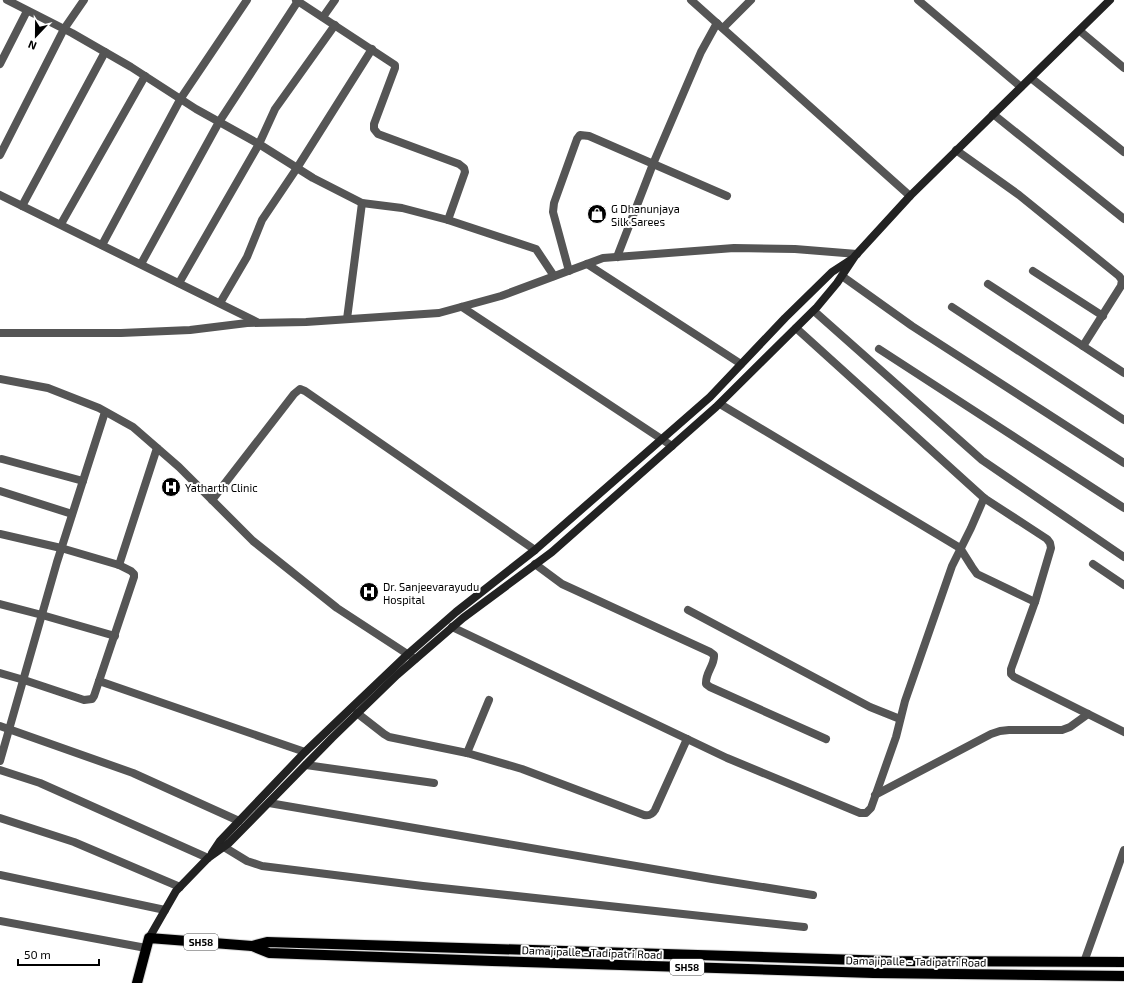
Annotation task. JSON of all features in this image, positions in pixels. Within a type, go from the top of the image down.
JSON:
[{"type":"main road","points":[[210,856],[224,847],[306,764],[415,659],[452,628],[552,552],[720,404],[814,311],[838,283],[856,255],[910,196],[1080,30],[1106,2]]},
{"type":"main road","points":[[137,983],[148,943],[165,910],[180,887],[210,856],[220,841],[305,752],[408,654],[456,612],[535,550],[710,397],[785,318],[832,272],[856,255]]},
{"type":"main road","points":[[598,495],[606,504]]},
{"type":"main road","name":"Damajipalle - Tadipatri Road","points":[[148,943],[252,946],[267,942],[892,961],[1124,962]]},
{"type":"main road","name":"Damajipalle - Tadipatri Road","points":[[252,946],[269,952],[492,962],[917,974],[1124,976]]},
{"type":"street","points":[[7,0],[105,52],[181,98],[196,109],[259,144],[313,178],[362,203],[402,208],[448,220],[536,249],[554,276]]},
{"type":"street","points":[[0,156],[64,29],[84,0]]},
{"type":"street","points":[[102,245],[181,98],[247,0]]},
{"type":"street","points":[[323,17],[335,0]]},
{"type":"street","points":[[691,0],[910,196]]},
{"type":"street","points":[[617,257],[653,164],[701,52],[720,25],[751,0]]},
{"type":"street","points":[[918,0],[1022,87]]},
{"type":"street","points":[[141,264],[219,122],[297,1],[395,64],[395,68],[374,124],[375,132],[459,164],[464,168],[465,172],[448,220]]},
{"type":"street","points":[[0,64],[27,11]]},
{"type":"street","points":[[179,283],[259,144],[275,110],[335,25]]},
{"type":"street","points":[[1080,30],[1124,68]]},
{"type":"street","points":[[220,303],[247,257],[262,220],[372,49]]},
{"type":"street","points":[[22,206],[105,52]]},
{"type":"street","points":[[61,224],[145,76]]},
{"type":"street","points":[[1031,78],[1124,152]]},
{"type":"street","points":[[993,114],[1124,220]]},
{"type":"street","points":[[569,270],[553,212],[554,203],[577,138],[580,135],[589,136],[727,196]]},
{"type":"street","points":[[956,150],[1019,195],[1122,280],[1121,286],[1083,346]]},
{"type":"street","points":[[0,194],[259,323]]},
{"type":"street","points":[[347,319],[362,203]]},
{"type":"street","points":[[0,333],[121,333],[190,330],[259,323],[306,322],[439,313],[501,296],[603,258],[734,248],[795,249],[856,255]]},
{"type":"street","points":[[587,264],[741,364]]},
{"type":"street","points":[[1033,271],[1103,316]]},
{"type":"street","points":[[842,276],[912,326],[1124,463]]},
{"type":"street","points":[[988,284],[1124,373]]},
{"type":"street","points":[[462,307],[672,446]]},
{"type":"street","points":[[952,307],[1124,420]]},
{"type":"street","points":[[814,311],[982,460],[1124,557]]},
{"type":"street","points":[[796,328],[984,498],[1047,539],[1051,548],[1035,602],[1011,669],[1011,674],[1014,678],[1124,732]]},
{"type":"street","points":[[879,349],[1124,508]]},
{"type":"street","points":[[0,379],[48,388],[105,412],[133,427],[179,467],[253,541],[336,608],[415,659]]},
{"type":"street","points":[[212,500],[294,394],[300,390],[305,391],[535,550]]},
{"type":"street","points":[[720,404],[960,548],[977,574],[1035,602]]},
{"type":"street","points":[[0,761],[61,548],[105,412]]},
{"type":"street","points":[[119,565],[157,448]]},
{"type":"street","points":[[2,459],[83,481]]},
{"type":"street","points":[[0,491],[72,514]]},
{"type":"street","points":[[452,628],[727,758],[860,813],[866,813],[870,808],[896,737],[905,701],[950,573],[960,548],[971,528],[984,498]]},
{"type":"street","points":[[0,534],[61,548],[119,565],[134,574],[115,636],[92,699],[84,700],[0,673]]},
{"type":"street","points":[[535,564],[562,584],[710,652],[714,655],[714,659],[706,679],[706,684],[710,687],[826,739]]},
{"type":"street","points":[[1093,564],[1124,585]]},
{"type":"street","points":[[0,604],[115,636]]},
{"type":"street","points":[[688,610],[870,707],[900,719]]},
{"type":"street","points":[[99,681],[305,752]]},
{"type":"street","points":[[467,753],[489,700]]},
{"type":"street","points":[[358,713],[389,737],[467,753],[522,769],[644,816],[653,814],[687,739]]},
{"type":"street","points":[[875,795],[991,734],[1000,731],[1062,730],[1088,714]]},
{"type":"street","points":[[0,726],[133,773],[239,821]]},
{"type":"street","points":[[306,764],[434,782]]},
{"type":"street","points":[[0,770],[40,783],[210,856]]},
{"type":"street","points":[[269,803],[712,879],[814,895]]},
{"type":"street","points":[[0,818],[74,842],[180,887]]},
{"type":"street","points":[[224,847],[247,861],[262,866],[407,885],[804,927]]},
{"type":"street","points":[[1084,962],[1124,850]]},
{"type":"street","points":[[0,875],[165,910]]},
{"type":"street","points":[[0,921],[148,943]]},
{"type":"place","name":"G Dhanunjaya Silk Sarees","points":[[597,214]]},
{"type":"place","name":"Yatharth Clinic","points":[[171,487]]},
{"type":"place","name":"Dr. Sanjeevarayudu Hospital","points":[[369,592]]}]
